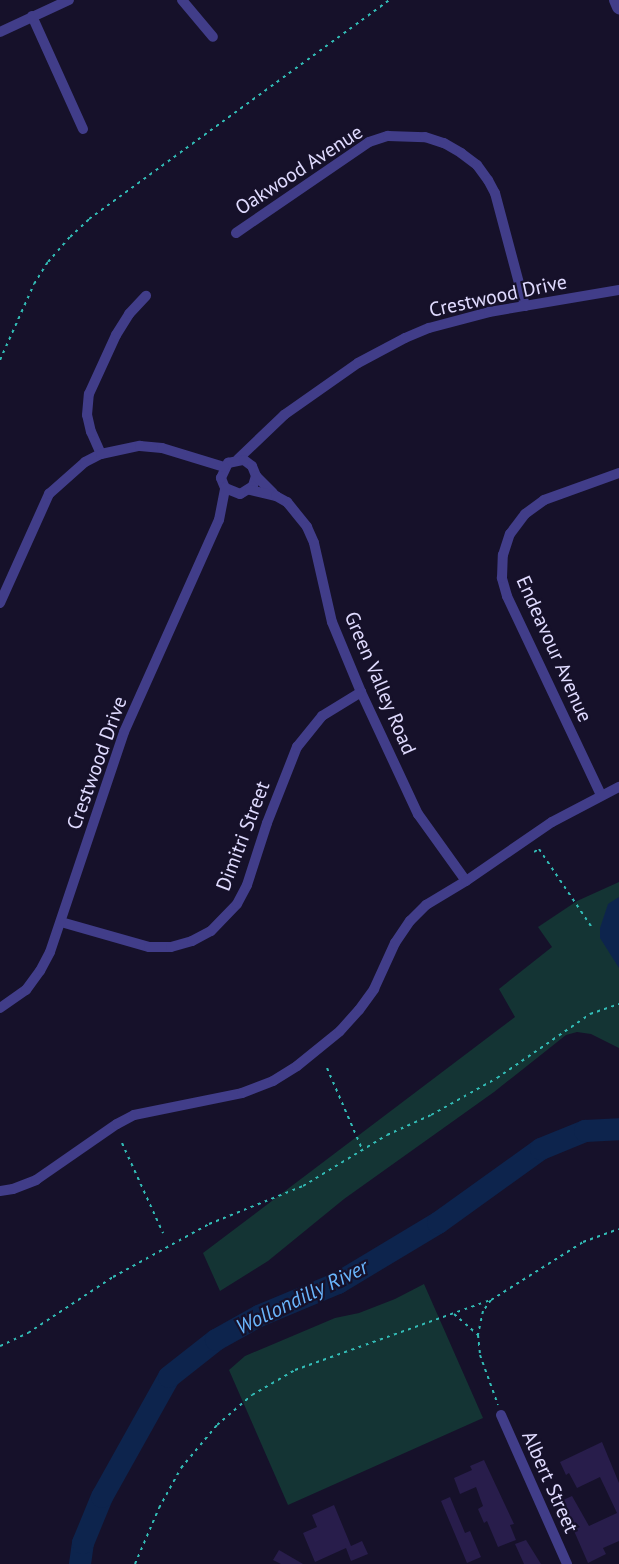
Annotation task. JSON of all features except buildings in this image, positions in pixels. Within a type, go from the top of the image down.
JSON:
[{"type":"street","points":[[0,32],[69,0]]},
{"type":"street","points":[[182,0],[213,37]]},
{"type":"street","points":[[616,0],[619,7]]},
{"type":"street","points":[[32,16],[83,129]]},
{"type":"street","name":"Oakwood Avenue","points":[[236,233],[369,142],[388,136],[425,137],[444,142],[461,153],[488,180],[495,193],[525,306]]},
{"type":"street","name":"Crestwood Drive","points":[[219,520],[223,478],[238,459],[269,429],[382,348],[429,328],[525,306],[619,290]]},
{"type":"street","points":[[101,454],[91,432],[87,415],[89,394],[116,335],[129,314],[146,296]]},
{"type":"street","name":"Crestwood Drive","points":[[250,490],[254,471],[252,460],[269,429]]},
{"type":"street","points":[[0,603],[49,494],[68,475],[101,454],[140,446],[162,448],[195,460],[223,478],[237,494],[250,490]]},
{"type":"street","name":"Green Valley Road","points":[[238,459],[254,471],[276,496],[296,512],[314,543],[332,622],[361,692],[418,814],[466,881]]},
{"type":"street","name":"Endeavour Avenue","points":[[601,795],[507,596],[502,578],[502,555],[510,534],[525,514],[544,500],[619,473]]},
{"type":"street","name":"Green Valley Road","points":[[250,490],[276,496]]},
{"type":"street","name":"Crestwood Drive","points":[[0,1008],[26,990],[40,972],[61,922],[124,732],[219,520],[237,494]]},
{"type":"street","name":"Dimitri Street","points":[[61,922],[149,947],[171,947],[192,941],[211,931],[237,904],[247,885],[267,823],[297,747],[322,716],[361,692]]},
{"type":"street","points":[[0,1191],[13,1190],[36,1180],[135,1114],[242,1093],[297,1066],[340,1031],[359,1010],[374,989],[395,943],[410,921],[426,905],[466,881],[552,822],[619,787]]},
{"type":"street","name":"Albert Street","points":[[501,1415],[567,1564]]},
{"type":"path","points":[[0,360],[34,284],[48,262],[76,231],[389,0]]},
{"type":"path","points":[[534,852],[539,849],[591,926]]},
{"type":"path","points":[[0,1346],[28,1333],[113,1277],[190,1234],[303,1186],[387,1135],[431,1115],[497,1078],[590,1014],[619,1004]]},
{"type":"path","points":[[327,1068],[363,1151]]},
{"type":"path","points":[[122,1143],[163,1233]]},
{"type":"path","points":[[135,1564],[159,1508],[181,1468],[217,1425],[252,1395],[295,1370],[491,1300],[583,1242],[619,1229]]},
{"type":"path","points":[[491,1300],[483,1311],[478,1335],[480,1355],[501,1415]]},
{"type":"path","points":[[454,1314],[478,1335]]},
{"type":"green space","points":[[619,882],[619,1048],[591,1034],[577,1032],[566,1035],[494,1092],[344,1199],[268,1261],[220,1291],[203,1253],[515,1017],[499,989],[552,947],[538,927],[577,901]]},
{"type":"green space","points":[[424,1284],[483,1418],[288,1505],[229,1370],[245,1356],[335,1318],[359,1313],[395,1299]]},
{"type":"water","points":[[619,897],[619,968],[600,938],[600,928],[608,904]]},
{"type":"waterway","name":"Wollondilly River","points":[[80,1564],[83,1543],[102,1497],[169,1377],[216,1340],[259,1316],[338,1283],[438,1223],[541,1149],[585,1131],[619,1129]]}]
